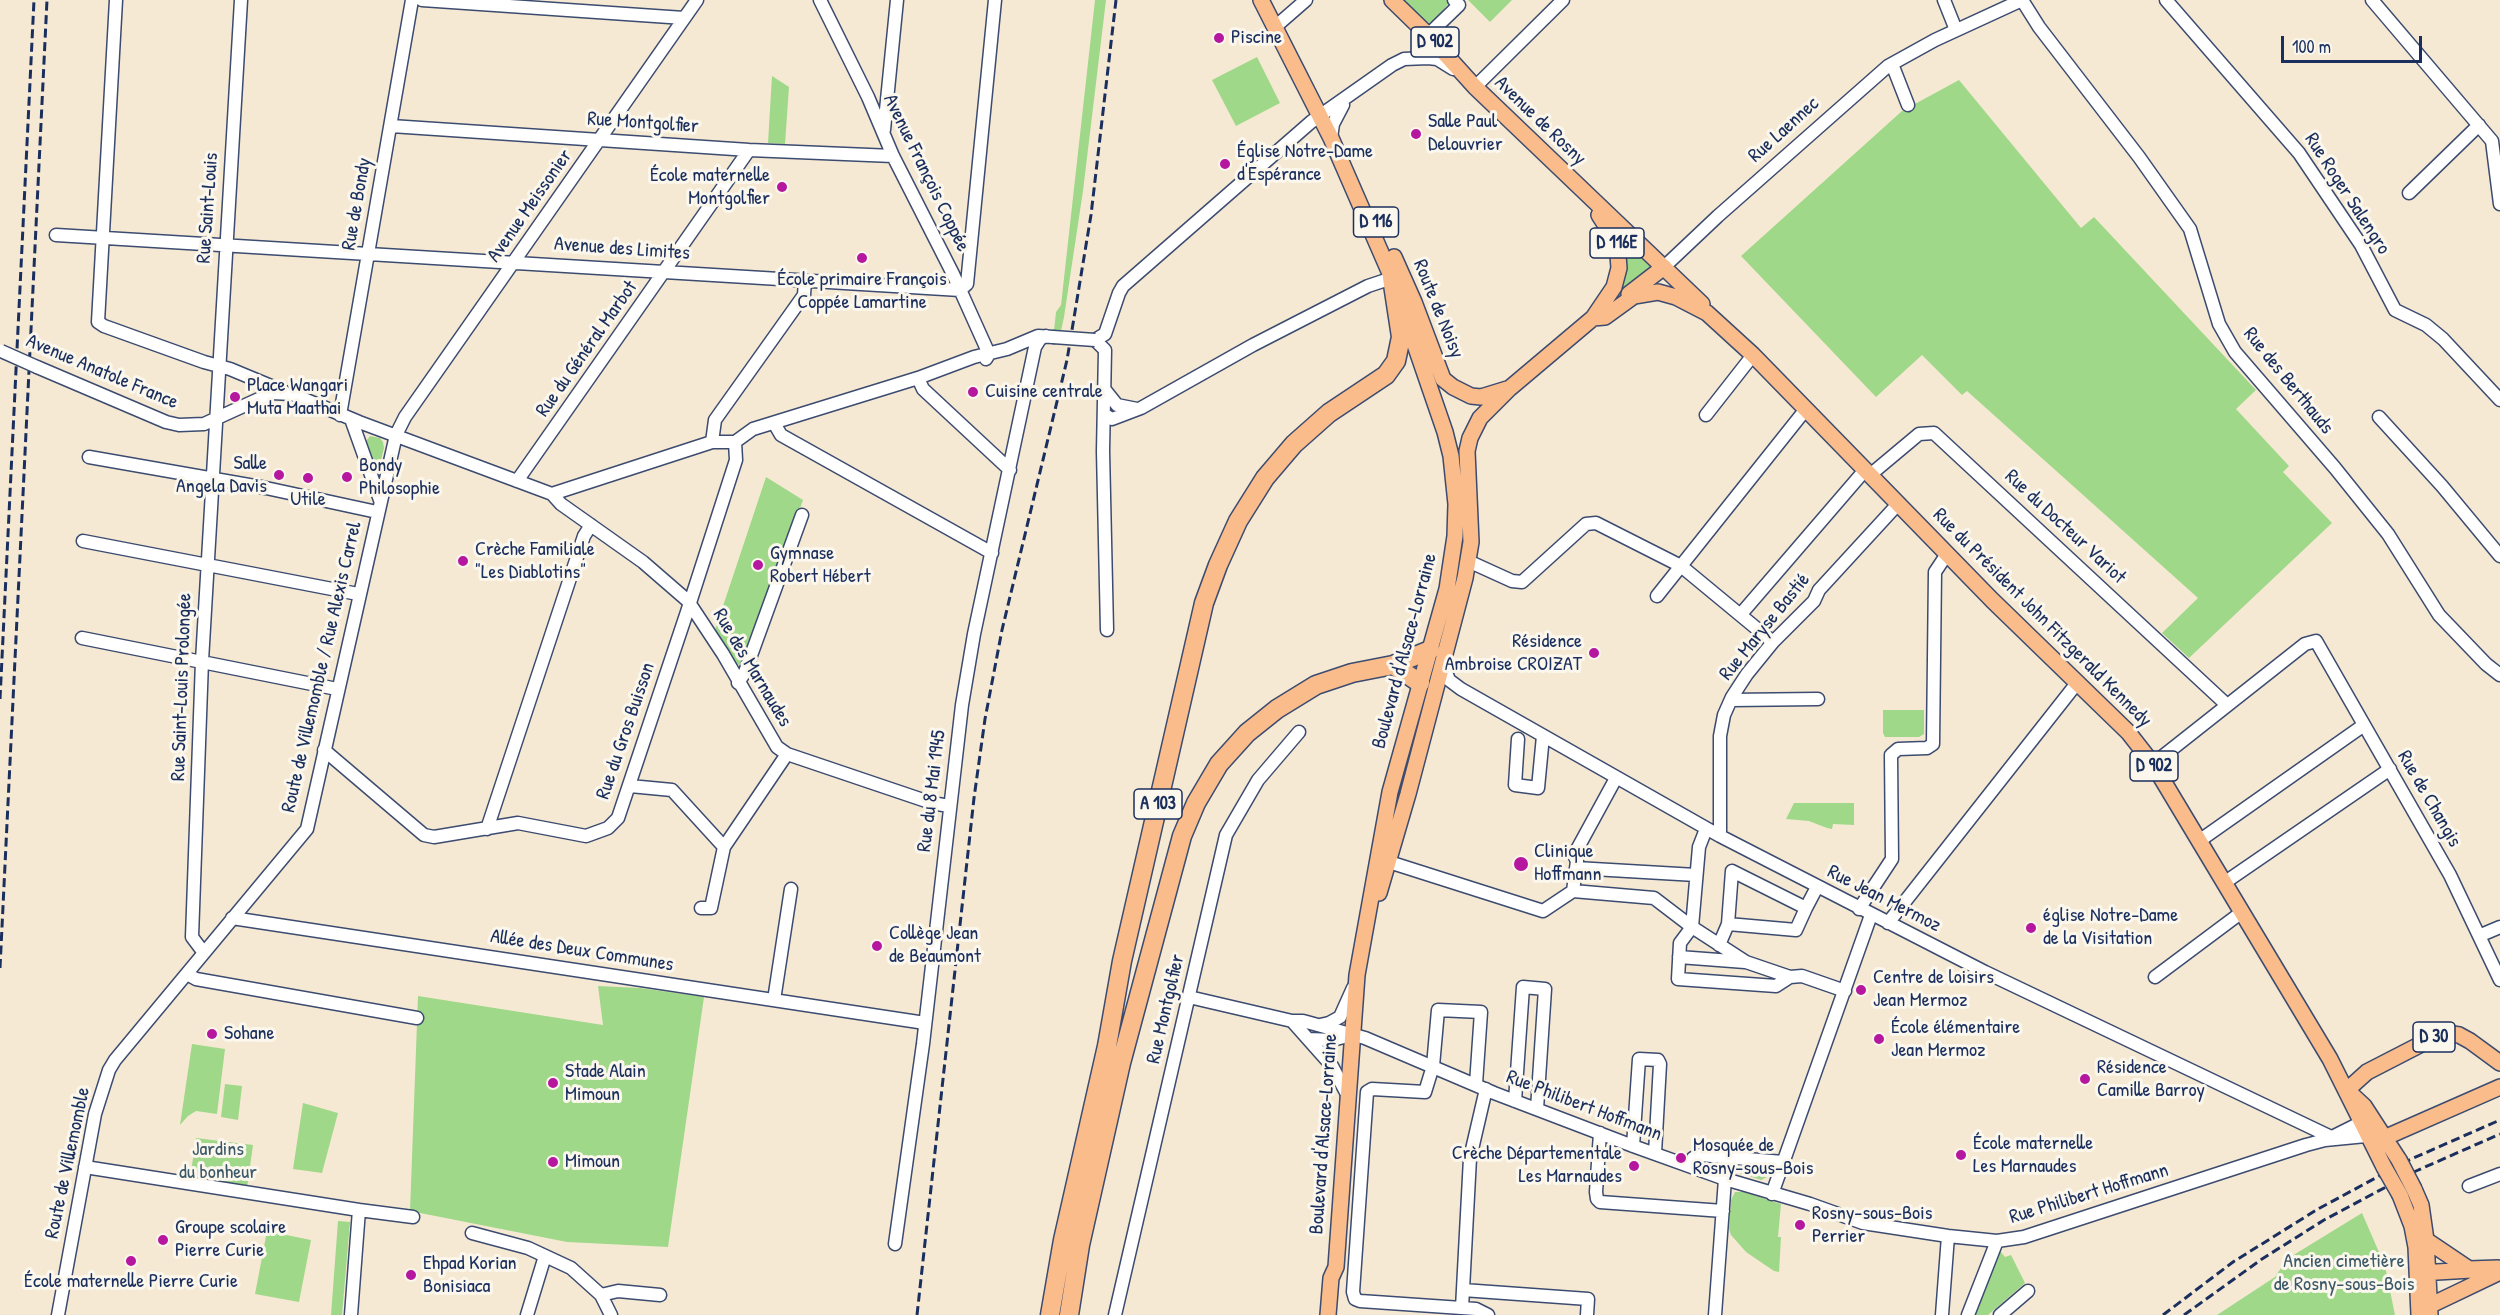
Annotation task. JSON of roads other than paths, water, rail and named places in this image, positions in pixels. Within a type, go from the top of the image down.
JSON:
[{"type":"highway","name":"A 103","points":[[1050,1315],[1063,1240],[1107,1046],[1122,961],[1210,584],[1238,521],[1265,478],[1294,444],[1329,413],[1386,375],[1396,361],[1401,337],[1400,282]]},
{"type":"highway","name":"A 103","points":[[1069,1315],[1080,1245],[1122,1063],[1182,836],[1196,803],[1219,764],[1246,733],[1277,709],[1316,685],[1352,673],[1393,665],[1430,650]]},
{"type":"highway","points":[[1393,665],[1428,687]]},
{"type":"main road","name":"Route de Noisy","points":[[1261,0],[1321,117],[1400,282],[1443,379],[1471,396],[1482,397],[1510,388]]},
{"type":"main road","name":"Avenue de Rosny","points":[[1392,0],[1428,35],[1475,87],[1665,267]]},
{"type":"main road","name":"Rue Laennec","points":[[1510,388],[1593,318],[1609,295],[1617,276],[1619,258],[1617,243],[1605,221],[1568,177]]},
{"type":"main road","points":[[1665,267],[1666,283],[1672,295]]},
{"type":"main road","name":"D 902","points":[[1665,267],[1704,306],[1707,313]]},
{"type":"main road","name":"Rue Laennec","points":[[1593,318],[1602,314],[1665,267]]},
{"type":"main road","name":"Boulevard d'Alsace-Lorraine","points":[[1365,934],[1389,862],[1428,687],[1430,650],[1453,560],[1456,516],[1455,491],[1445,432],[1400,282]]},
{"type":"main road","name":"Rue Laennec","points":[[1593,318],[1605,317],[1625,302],[1640,295],[1658,292],[1672,295]]},
{"type":"main road","name":"D 902","points":[[1672,295],[1707,313]]},
{"type":"main road","name":"Rue du Président John Fitzgerald Kennedy","points":[[1707,313],[1753,355],[1947,554],[2128,732],[2153,764],[2347,1090]]},
{"type":"main road","name":"Boulevard d'Alsace-Lorraine","points":[[1335,1315],[1338,1278],[1336,1267],[1356,979],[1390,792],[1428,687],[1443,664],[1455,620],[1471,542],[1467,451],[1470,438],[1480,418],[1510,388]]},
{"type":"main road","points":[[1430,650],[1443,641],[1455,620]]},
{"type":"main road","name":"D 30","points":[[2347,1090],[2367,1072],[2435,1037],[2447,1034],[2458,1035],[2470,1041],[2500,1063]]},
{"type":"main road","points":[[2334,1065],[2353,1071],[2367,1072]]},
{"type":"main road","points":[[2372,1130],[2500,1088]]},
{"type":"main road","name":"D 902","points":[[2347,1090],[2364,1106],[2372,1130],[2392,1164]]},
{"type":"main road","name":"D 902","points":[[2347,1090],[2407,1192],[2421,1205],[2426,1240],[2422,1273]]},
{"type":"main road","name":"D 902","points":[[2407,1192],[2422,1273],[2424,1308]]},
{"type":"main road","points":[[2426,1240],[2461,1265],[2474,1270]]},
{"type":"main road","name":"Boulevard d'Alsace-Lorraine","points":[[1328,1315],[1331,1278],[1336,1267]]},
{"type":"main road","points":[[2422,1273],[2500,1270]]},
{"type":"main road","points":[[2424,1308],[2500,1270]]},
{"type":"street","points":[[56,235],[102,237],[116,0]]},
{"type":"street","name":"Rue Saint-Louis","points":[[216,419],[241,0]]},
{"type":"street","name":"Rue de Bondy","points":[[345,417],[368,253],[412,0]]},
{"type":"street","points":[[422,0],[684,18]]},
{"type":"street","name":"Avenue Meissonier","points":[[396,435],[405,417],[696,0]]},
{"type":"street","name":"Avenue François Coppée","points":[[820,0],[868,97],[893,156],[953,274],[986,358]]},
{"type":"street","points":[[884,132],[897,0]]},
{"type":"street","points":[[960,290],[968,284],[995,0]]},
{"type":"street","points":[[1275,27],[1306,0]]},
{"type":"street","points":[[1428,35],[1459,5],[1454,0]]},
{"type":"street","points":[[986,358],[1038,336],[1095,340],[1105,334],[1116,299],[1123,286],[1311,122],[1404,59],[1415,57],[1442,61],[1475,87],[1563,0]]},
{"type":"street","points":[[1944,0],[1948,5],[1956,30]]},
{"type":"street","name":"Rue Laennec","points":[[1665,267],[1718,216],[1892,64],[1956,30],[2022,0]]},
{"type":"street","name":"Rue des Berthauds","points":[[2022,0],[2039,27],[2139,157],[2190,230],[2219,324],[2235,352],[2335,468],[2388,534],[2439,615],[2486,664],[2500,675]]},
{"type":"street","name":"Rue Roger Salengro","points":[[2166,0],[2299,153],[2361,245],[2395,310],[2426,325],[2443,339],[2500,400]]},
{"type":"street","points":[[2372,0],[2492,141],[2500,204]]},
{"type":"street","points":[[1892,64],[1908,105]]},
{"type":"street","points":[[868,97],[879,101],[884,99],[888,93]]},
{"type":"street","points":[[1331,138],[1338,112],[1349,97]]},
{"type":"street","points":[[2409,193],[2479,125]]},
{"type":"street","name":"Rue Montgolfier","points":[[391,126],[748,150],[893,156]]},
{"type":"street","name":"Rue du Général Marbot","points":[[517,481],[748,150]]},
{"type":"street","name":"Avenue des Limites","points":[[102,237],[960,290]]},
{"type":"street","name":"Avenue Anatole France","points":[[102,237],[98,316],[104,326],[230,369],[345,417],[552,494]]},
{"type":"street","points":[[953,274],[968,266]]},
{"type":"street","points":[[712,442],[715,420],[804,295],[805,281]]},
{"type":"street","points":[[1107,630],[1103,451],[1119,411],[1368,286],[1400,282]]},
{"type":"street","points":[[552,494],[712,442],[735,441],[753,429],[918,378],[986,358],[1035,347],[1050,336]]},
{"type":"street","points":[[1095,340],[1105,350],[1105,390],[1119,411]]},
{"type":"street","points":[[1015,346],[1035,347]]},
{"type":"street","name":"Rue du 8 Mai 1945","points":[[895,1244],[926,1023],[962,705],[1035,347]]},
{"type":"street","name":"Avenue Anatole France","points":[[1,351],[166,422],[196,426],[216,419],[261,396],[280,392],[291,394]]},
{"type":"street","points":[[1706,415],[1753,355]]},
{"type":"street","points":[[918,378],[923,389],[1010,470]]},
{"type":"street","points":[[1657,596],[1806,410]]},
{"type":"street","points":[[89,458],[379,506],[345,417]]},
{"type":"street","points":[[2379,417],[2442,486],[2500,556]]},
{"type":"street","name":"Rue Saint-Louis Prolongée","points":[[204,953],[192,937],[202,661],[216,419]]},
{"type":"street","points":[[774,423],[781,435],[992,553]]},
{"type":"street","name":"Rue du Docteur Variot","points":[[1741,614],[1867,472],[1919,434],[1934,433],[2227,705]]},
{"type":"street","name":"Route de Villemomble / Rue Alexis Carrel","points":[[232,918],[307,829],[358,594],[396,435]]},
{"type":"street","name":"Rue du Gros Buisson","points":[[324,750],[424,836],[434,837],[518,823],[586,836],[597,834],[608,828],[618,818],[630,786],[736,460],[735,441]]},
{"type":"street","name":"Rue des Marnaudes","points":[[552,494],[561,504],[643,562],[688,602],[777,747],[787,754],[932,803],[949,806]]},
{"type":"street","name":"Rue Maryse Bastié","points":[[1720,836],[1720,736],[1724,715],[1731,700],[1746,674],[1773,642],[1814,601],[1819,590],[1898,504]]},
{"type":"street","points":[[738,683],[745,672],[802,515]]},
{"type":"street","points":[[1468,561],[1512,581],[1522,582],[1583,526],[1591,522],[1681,566],[1773,642]]},
{"type":"street","points":[[487,829],[584,536],[591,525]]},
{"type":"street","points":[[83,541],[358,594]]},
{"type":"street","points":[[1859,909],[1892,859],[1891,755],[1898,749],[1927,748],[1933,744],[1935,572],[1947,554]]},
{"type":"street","points":[[82,638],[337,689]]},
{"type":"street","name":"Rue de Changis","points":[[2227,705],[2305,644],[2314,640],[2318,642],[2450,875],[2481,935],[2500,980]]},
{"type":"street","name":"Rue Jean Mermoz","points":[[1443,664],[1449,680],[1461,689],[1706,829],[1871,915],[2328,1139]]},
{"type":"street","points":[[1888,923],[2077,683]]},
{"type":"street","points":[[1428,687],[1461,689]]},
{"type":"street","points":[[1731,700],[1818,699]]},
{"type":"street","points":[[2153,764],[2227,705]]},
{"type":"street","points":[[2199,841],[2364,725]]},
{"type":"street","name":"Rue Montgolfier","points":[[1115,1315],[1226,835],[1258,780],[1299,732]]},
{"type":"street","points":[[1518,739],[1515,785],[1539,788],[1543,736]]},
{"type":"street","points":[[701,908],[711,908],[724,847],[787,754]]},
{"type":"street","points":[[2224,883],[2390,769]]},
{"type":"street","points":[[1574,891],[1577,861],[1574,855],[1616,778]]},
{"type":"street","points":[[630,786],[672,789],[724,847]]},
{"type":"street","points":[[1706,829],[1699,847],[1692,927],[1680,943],[1678,979],[1776,986],[1790,977]]},
{"type":"street","points":[[1389,862],[1543,911],[1574,891],[1654,898],[1692,927],[1746,962],[1790,977],[1802,976],[1845,991]]},
{"type":"street","points":[[1576,868],[1696,875]]},
{"type":"street","points":[[1719,945],[1728,924],[1732,871],[1806,908]]},
{"type":"street","points":[[1728,924],[1796,930],[1817,887]]},
{"type":"street","points":[[774,1000],[791,889]]},
{"type":"street","points":[[2155,977],[2242,912]]},
{"type":"street","points":[[1772,1194],[1871,915]]},
{"type":"street","name":"Route de Villemomble","points":[[57,1315],[95,1114],[109,1070],[232,918]]},
{"type":"street","name":"Allée des Deux Communes","points":[[232,918],[926,1023]]},
{"type":"street","points":[[2481,935],[2500,927]]},
{"type":"street","points":[[1679,957],[1746,962]]},
{"type":"street","points":[[187,974],[196,979],[417,1018]]},
{"type":"street","points":[[1318,1025],[1329,1023],[1340,1017],[1356,979]]},
{"type":"street","points":[[1515,1101],[1523,987],[1545,989],[1537,1109]]},
{"type":"street","name":"Rue Philibert Hoffmann","points":[[1189,997],[1318,1025],[1352,1035],[1633,1146],[1725,1179],[1810,1204],[1863,1223],[1948,1236],[1996,1241],[2024,1237],[2306,1145],[2372,1130]]},
{"type":"street","points":[[1462,1308],[1470,1158],[1481,1087],[1481,1012],[1438,1010],[1433,1066],[1425,1092],[1372,1089],[1367,1092],[1353,1292],[1355,1299],[1360,1301],[1402,1310],[1462,1308],[1476,1309],[1488,1315]]},
{"type":"street","points":[[1292,1021],[1335,1069],[1348,1096]]},
{"type":"street","name":"Rue Philibert Hoffmann","points":[[1310,1039],[1332,1040],[1352,1035]]},
{"type":"street","points":[[1633,1146],[1637,1065],[1639,1059],[1658,1060],[1660,1064],[1655,1153]]},
{"type":"street","points":[[2299,1123],[2306,1145]]},
{"type":"street","points":[[1600,1133],[1596,1192],[1600,1202],[1723,1211]]},
{"type":"street","points":[[1693,1167],[1693,1158],[1700,1155],[1784,1162]]},
{"type":"street","points":[[85,1167],[413,1217]]},
{"type":"street","points":[[2469,1186],[2500,1174]]},
{"type":"street","points":[[1715,1315],[1725,1179]]},
{"type":"street","points":[[351,1315],[359,1210]]},
{"type":"street","points":[[472,1233],[528,1248],[571,1268],[601,1295],[610,1315]]},
{"type":"street","points":[[1942,1315],[1948,1236]]},
{"type":"street","points":[[1968,1315],[1996,1241]]},
{"type":"street","points":[[526,1315],[545,1256]]},
{"type":"street","points":[[1463,1290],[1588,1299],[1587,1315]]},
{"type":"street","points":[[601,1295],[618,1291],[660,1295]]},
{"type":"street","points":[[2000,1315],[2028,1291]]},
{"type":"railway","points":[[0,699],[34,0]]},
{"type":"railway","points":[[0,968],[47,0]]},
{"type":"railway","points":[[917,1315],[974,798],[985,719],[1002,630],[1067,360],[1091,215],[1116,0]]},
{"type":"railway","points":[[2163,1315],[2233,1262],[2318,1209],[2409,1160],[2500,1120]]},
{"type":"railway","points":[[2184,1315],[2262,1259],[2324,1220],[2416,1171],[2500,1134]]},
{"type":"place","name":"Piscine","points":[[1219,38]]},
{"type":"place","name":"Salle Paul Delouvrier","points":[[1416,134]]},
{"type":"place","name":"Église Notre-Dame d'Espérance","points":[[1225,164]]},
{"type":"place","name":"École maternelle Montgolfier","points":[[782,187]]},
{"type":"place","name":"École primaire François Coppée Lamartine","points":[[862,258]]},
{"type":"place","name":"Cuisine centrale","points":[[973,392]]},
{"type":"place","name":"Place Wangari Muta Maathai","points":[[235,397]]},
{"type":"place","name":"Salle Angela Davis","points":[[279,475]]},
{"type":"place","name":"Bondy Philosophie","points":[[347,477]]},
{"type":"place","name":"Utile","points":[[308,478]]},
{"type":"place","name":"Crèche Familiale \"Les Diablotins\"","points":[[463,561]]},
{"type":"place","name":"Gymnase Robert Hébert","points":[[758,565]]},
{"type":"place","name":"Résidence Ambroise CROIZAT","points":[[1594,653]]},
{"type":"place","name":"Clinique Hoffmann","points":[[1521,864]]},
{"type":"place","name":"église Notre-Dame de la Visitation","points":[[2031,928]]},
{"type":"place","name":"Collège Jean de Beaumont","points":[[877,946]]},
{"type":"place","name":"Centre de loisirs Jean Mermoz","points":[[1861,990]]},
{"type":"place","name":"Sohane","points":[[212,1034]]},
{"type":"place","name":"École élémentaire Jean Mermoz","points":[[1879,1039]]},
{"type":"place","name":"Résidence Camille Barroy","points":[[2085,1079]]},
{"type":"place","name":"Stade Alain Mimoun","points":[[553,1083]]},
{"type":"place","name":"École maternelle Les Marnaudes","points":[[1961,1155]]},
{"type":"place","name":"Mosquée de Rosny-sous-Bois","points":[[1681,1158]]},
{"type":"place","name":"Mimoun","points":[[553,1162]]},
{"type":"place","name":"Crèche Départementale Les Marnaudes","points":[[1634,1166]]},
{"type":"place","name":"Rosny-sous-Bois Perrier","points":[[1800,1225]]},
{"type":"place","name":"Groupe scolaire Pierre Curie","points":[[163,1240]]},
{"type":"place","name":"École maternelle Pierre Curie","points":[[131,1261]]},
{"type":"place","name":"Ehpad Korian Bonisiaca","points":[[411,1275]]},
{"type":"park label","name":"Jardins du bonheur","points":[[218,1162]]},
{"type":"park label","name":"Ancien cimetière de Rosny-sous-Bois","points":[[2344,1274]]}]
